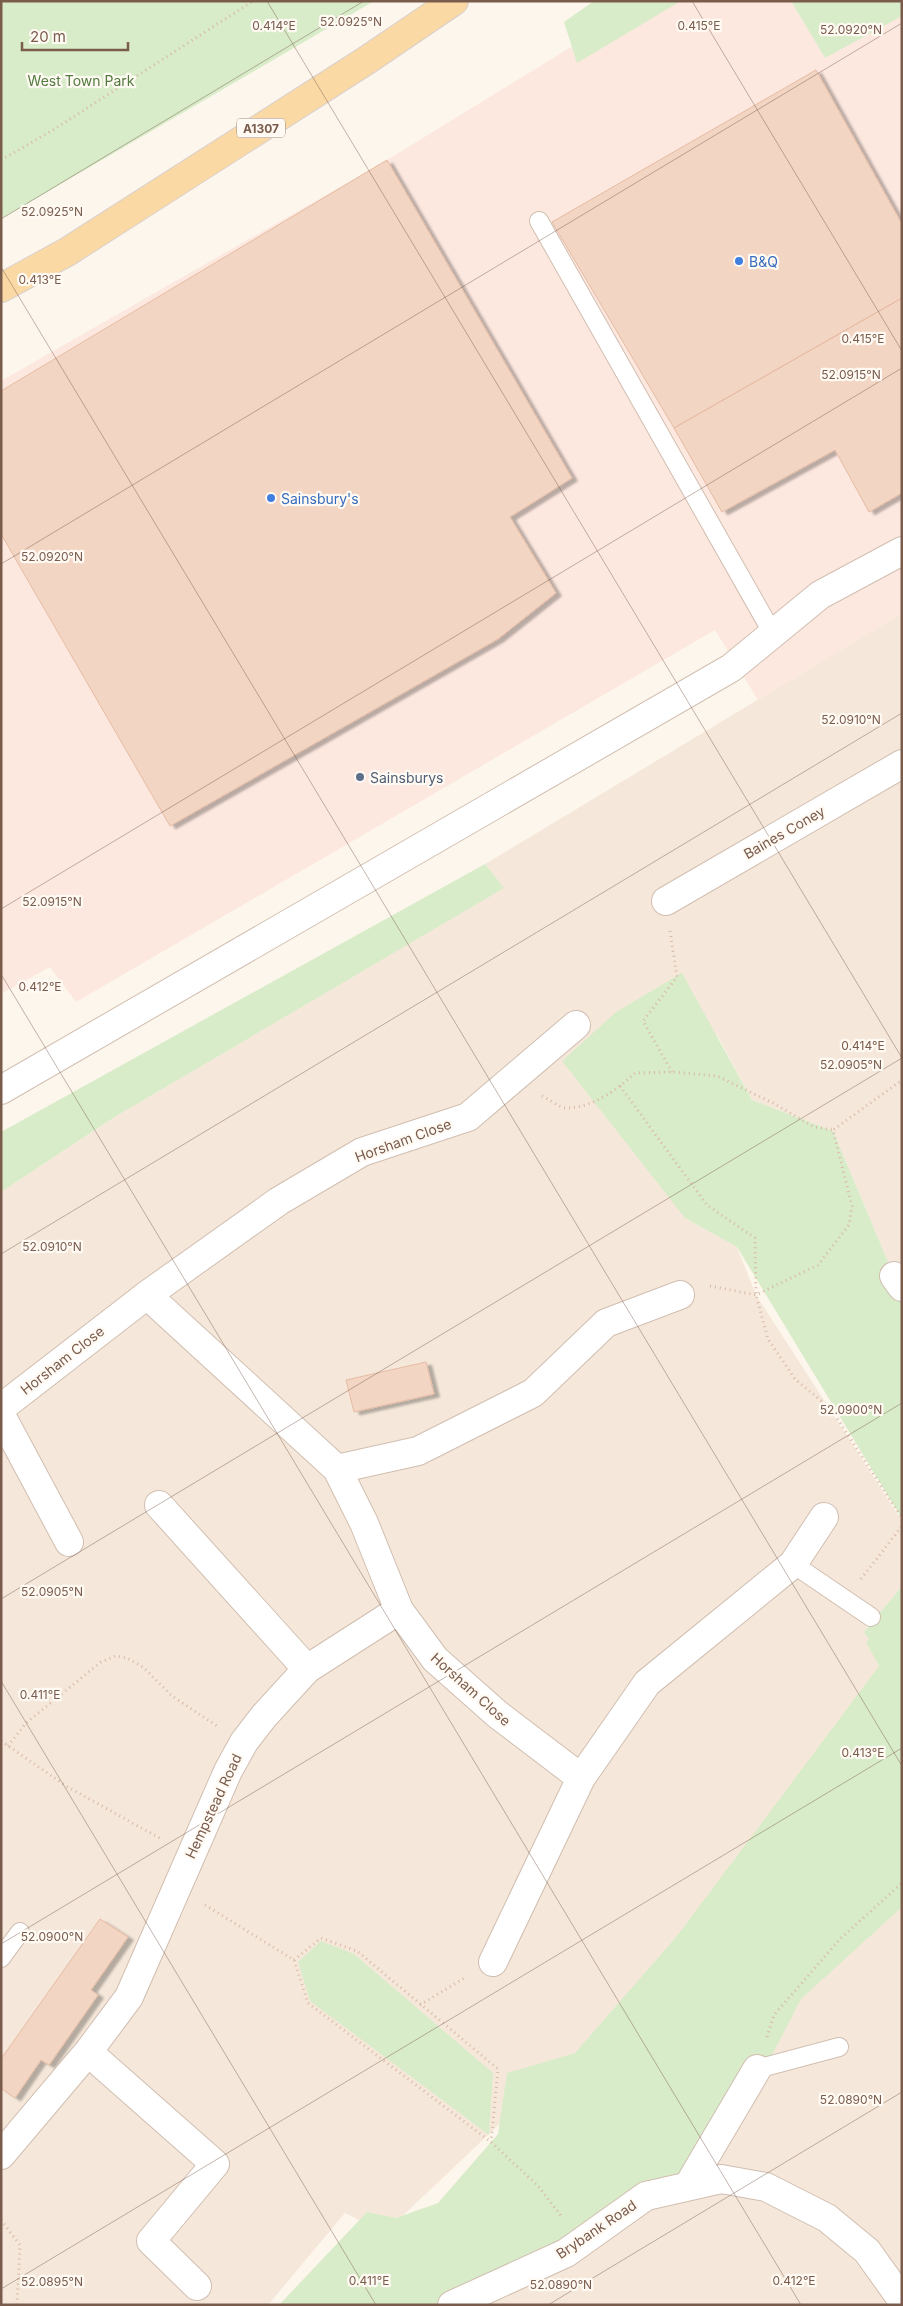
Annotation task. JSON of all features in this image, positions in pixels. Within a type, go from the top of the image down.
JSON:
[{"type":"main road","name":"A1307","points":[[1,288],[67,252],[367,60],[454,1]]},
{"type":"street","points":[[1,1090],[731,668],[820,595],[902,551]]},
{"type":"street","name":"Baines Coney","points":[[666,901],[902,764]]},
{"type":"street","name":"Horsham Close","points":[[1,1408],[147,1294],[279,1202],[362,1152],[468,1117],[576,1025]]},
{"type":"street","name":"Horsham Close","points":[[147,1294],[337,1469],[364,1523],[399,1610],[436,1659],[497,1714],[581,1778]]},
{"type":"street","points":[[337,1469],[418,1451],[533,1392],[606,1323],[680,1296]]},
{"type":"street","points":[[1,1415],[69,1542]]},
{"type":"street","points":[[159,1505],[307,1669]]},
{"type":"street","points":[[493,1962],[581,1778],[647,1682],[793,1564],[824,1517]]},
{"type":"street","name":"Hempstead Road","points":[[1,2155],[88,2052],[129,1997],[190,1855],[228,1771],[244,1742],[264,1716],[307,1669],[399,1610]]},
{"type":"street","points":[[88,2052],[215,2164],[151,2242],[197,2286]]},
{"type":"street","points":[[688,2186],[757,2069]]},
{"type":"street","name":"Brybank Road","points":[[452,2305],[566,2253],[646,2196],[721,2179],[766,2187],[827,2218],[867,2251],[902,2300]]},
{"type":"lane","points":[[539,221],[773,634]]},
{"type":"lane","points":[[793,1564],[871,1617]]},
{"type":"lane","points":[[1,1958],[20,1932]]},
{"type":"lane","points":[[757,2069],[839,2047]]},
{"type":"path","points":[[1,160],[53,130],[253,1]]},
{"type":"path","points":[[666,901],[676,977],[642,1021],[673,1072]]},
{"type":"path","points":[[518,1076],[541,1095],[565,1108],[595,1102],[620,1086],[634,1073],[673,1072],[717,1076],[774,1103],[814,1127],[833,1130],[902,1080]]},
{"type":"path","points":[[620,1086],[707,1205],[755,1238],[756,1294],[768,1338],[795,1379],[831,1410],[902,1518]]},
{"type":"path","points":[[680,1296],[711,1285],[756,1294],[818,1265],[849,1225],[852,1206],[833,1130]]},
{"type":"path","points":[[846,1600],[902,1526]]},
{"type":"path","points":[[8,1746],[26,1723],[101,1662],[115,1656],[128,1658],[143,1668],[172,1696],[244,1742]]},
{"type":"path","points":[[1,1742],[66,1786],[190,1855]]},
{"type":"path","points":[[757,2069],[774,2015],[840,1939],[902,1883]]},
{"type":"path","points":[[176,1887],[294,1960],[308,2003],[491,2142],[538,2186],[581,2242]]},
{"type":"path","points":[[294,1960],[321,1938],[357,1951],[498,2069],[491,2142]]},
{"type":"path","points":[[420,2005],[493,1962]]},
{"type":"path","points":[[1,2220],[20,2245],[17,2305]]},
{"type":"shaded area","points":[[678,1],[791,1],[825,58],[902,14],[902,613],[758,700],[715,630],[76,1002],[50,967],[1,994],[1,381],[387,160],[571,47],[578,58]]},
{"type":"shaded area","points":[[902,613],[902,1287],[894,1276],[833,1131],[752,1100],[717,1035],[685,1218],[737,1247],[756,1295],[902,1521],[902,1586],[864,1632],[892,1679],[634,1997],[394,2224],[365,2223],[345,2213],[268,2305],[1,2305],[1,1192],[113,1118],[503,888],[485,864]]},
{"type":"shaded area","points":[[902,1883],[902,2305],[452,2305],[774,2015]]},
{"type":"green space","name":"West Town Park","points":[[1,1],[374,1],[1,219]]},
{"type":"green space","points":[[594,1],[681,1],[577,63],[564,22]]},
{"type":"green space","points":[[791,1],[902,1],[902,16],[825,58]]},
{"type":"green space","points":[[485,864],[504,888],[113,1118],[1,1192],[1,1132]]},
{"type":"green space","points":[[682,973],[752,1100],[833,1131],[894,1276],[902,1287],[902,1519],[737,1247],[685,1218],[562,1061],[616,1012]]},
{"type":"green space","points":[[902,1586],[902,1907],[801,1999],[769,2061],[680,2196],[464,2305],[279,2305],[367,2212],[396,2218],[438,2203],[498,2134],[507,2073],[575,2053],[677,1936],[879,1666],[866,1642],[869,1640],[864,1632]]},
{"type":"green space","points":[[321,1941],[354,1954],[493,2073],[489,2135],[310,2001],[298,1962]]},
{"type":"building","name":"B&Q","points":[[816,70],[902,224],[902,298],[674,428],[552,222]]},
{"type":"building","name":"Sainsbury's","points":[[387,160],[572,478],[510,517],[556,593],[498,639],[170,826],[1,534],[1,391]]},
{"type":"building","points":[[902,298],[902,493],[869,512],[835,450],[722,512],[674,428]]},
{"type":"building","points":[[426,1362],[434,1394],[354,1412],[346,1380]]},
{"type":"building","points":[[100,1919],[128,1937],[91,1990],[98,1995],[49,2065],[41,2060],[15,2098],[1,2088],[1,2059]]},
{"type":"place","name":"B&Q","points":[[739,261]]},
{"type":"place","name":"Sainsbury's","points":[[271,498]]},
{"type":"place","name":"Sainsburys","points":[[360,777]]}]
